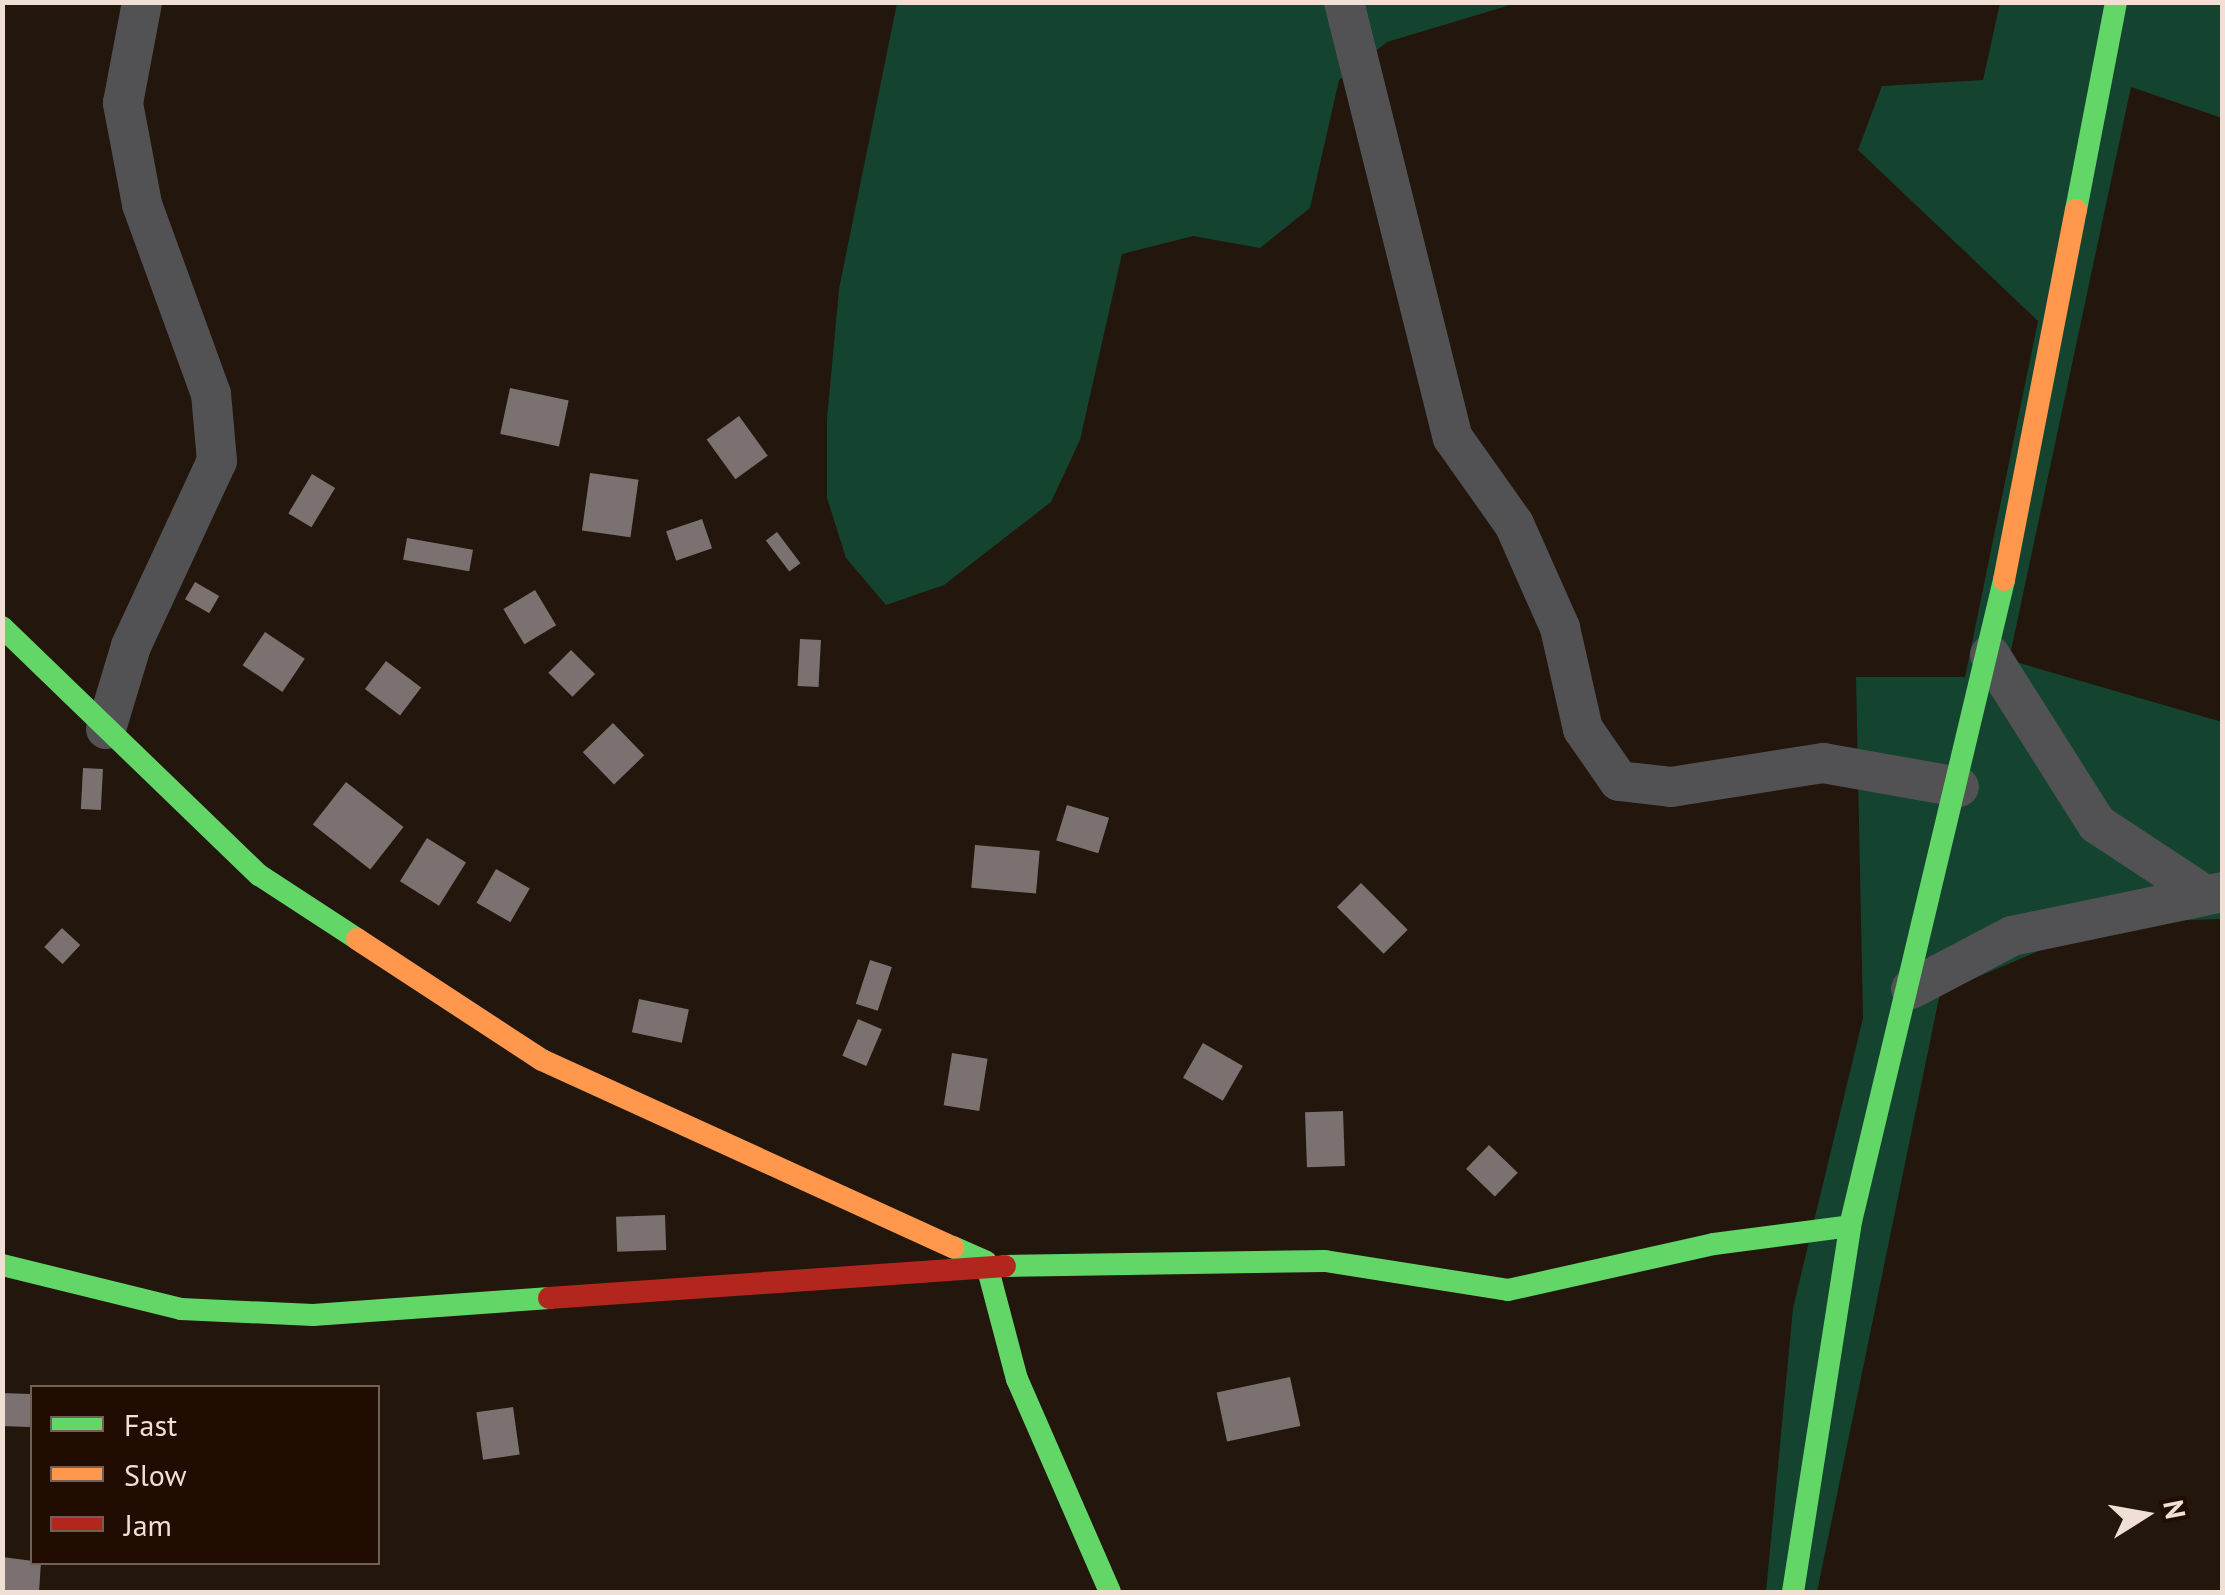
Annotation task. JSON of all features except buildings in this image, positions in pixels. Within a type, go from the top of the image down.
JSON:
[{"type":"street","points":[[106,730],[139,628],[169,555],[202,511],[218,461],[211,394],[142,204],[123,103],[142,2]]},
{"type":"street","points":[[1344,2],[1453,438],[1514,524],[1560,628],[1583,728],[1619,781],[1670,787],[1823,763],[1959,788]]},
{"type":"street","points":[[1793,1592],[1850,1226],[1990,655],[2116,2]]},
{"type":"street","points":[[2,628],[259,876],[542,1060],[986,1262]]},
{"type":"street","points":[[1990,655],[2096,824],[2211,892]]},
{"type":"street","points":[[1911,989],[2012,936],[2211,892]]},
{"type":"street","points":[[2,1264],[182,1309],[314,1315],[986,1262],[1325,1260],[1508,1290],[1714,1244],[1850,1226]]},
{"type":"street","points":[[986,1262],[1017,1379],[1110,1592]]},
{"type":"green space","points":[[897,3],[1517,3],[1387,42],[1339,80],[1310,208],[1260,248],[1193,236],[1122,254],[1080,440],[1051,502],[944,585],[886,605],[846,558],[827,498],[827,419],[839,289]]},
{"type":"green space","points":[[2000,3],[2222,3],[2222,118],[2131,87],[2009,660],[2222,722],[2222,919],[2104,923],[1940,993],[1817,1592],[1766,1592],[1793,1308],[1863,1018],[1856,677],[1965,677],[2038,321],[1858,150],[1882,86],[1983,80]]},
{"type":"traffic: fast","points":[[2076,210],[2116,2]]},
{"type":"traffic: fast","points":[[1793,1592],[1850,1226],[2004,580]]},
{"type":"traffic: fast","points":[[2,627],[259,875],[357,939]]},
{"type":"traffic: fast","points":[[1005,1266],[1325,1261],[1508,1290],[1714,1244],[1850,1226]]},
{"type":"traffic: fast","points":[[953,1247],[986,1262],[1017,1379],[1110,1592]]},
{"type":"traffic: fast","points":[[2,1265],[181,1309],[313,1315],[549,1298]]},
{"type":"traffic: slow","points":[[2004,580],[2076,210]]},
{"type":"traffic: slow","points":[[357,939],[542,1060],[953,1247]]},
{"type":"traffic: jam","points":[[549,1298],[1005,1266]]}]
